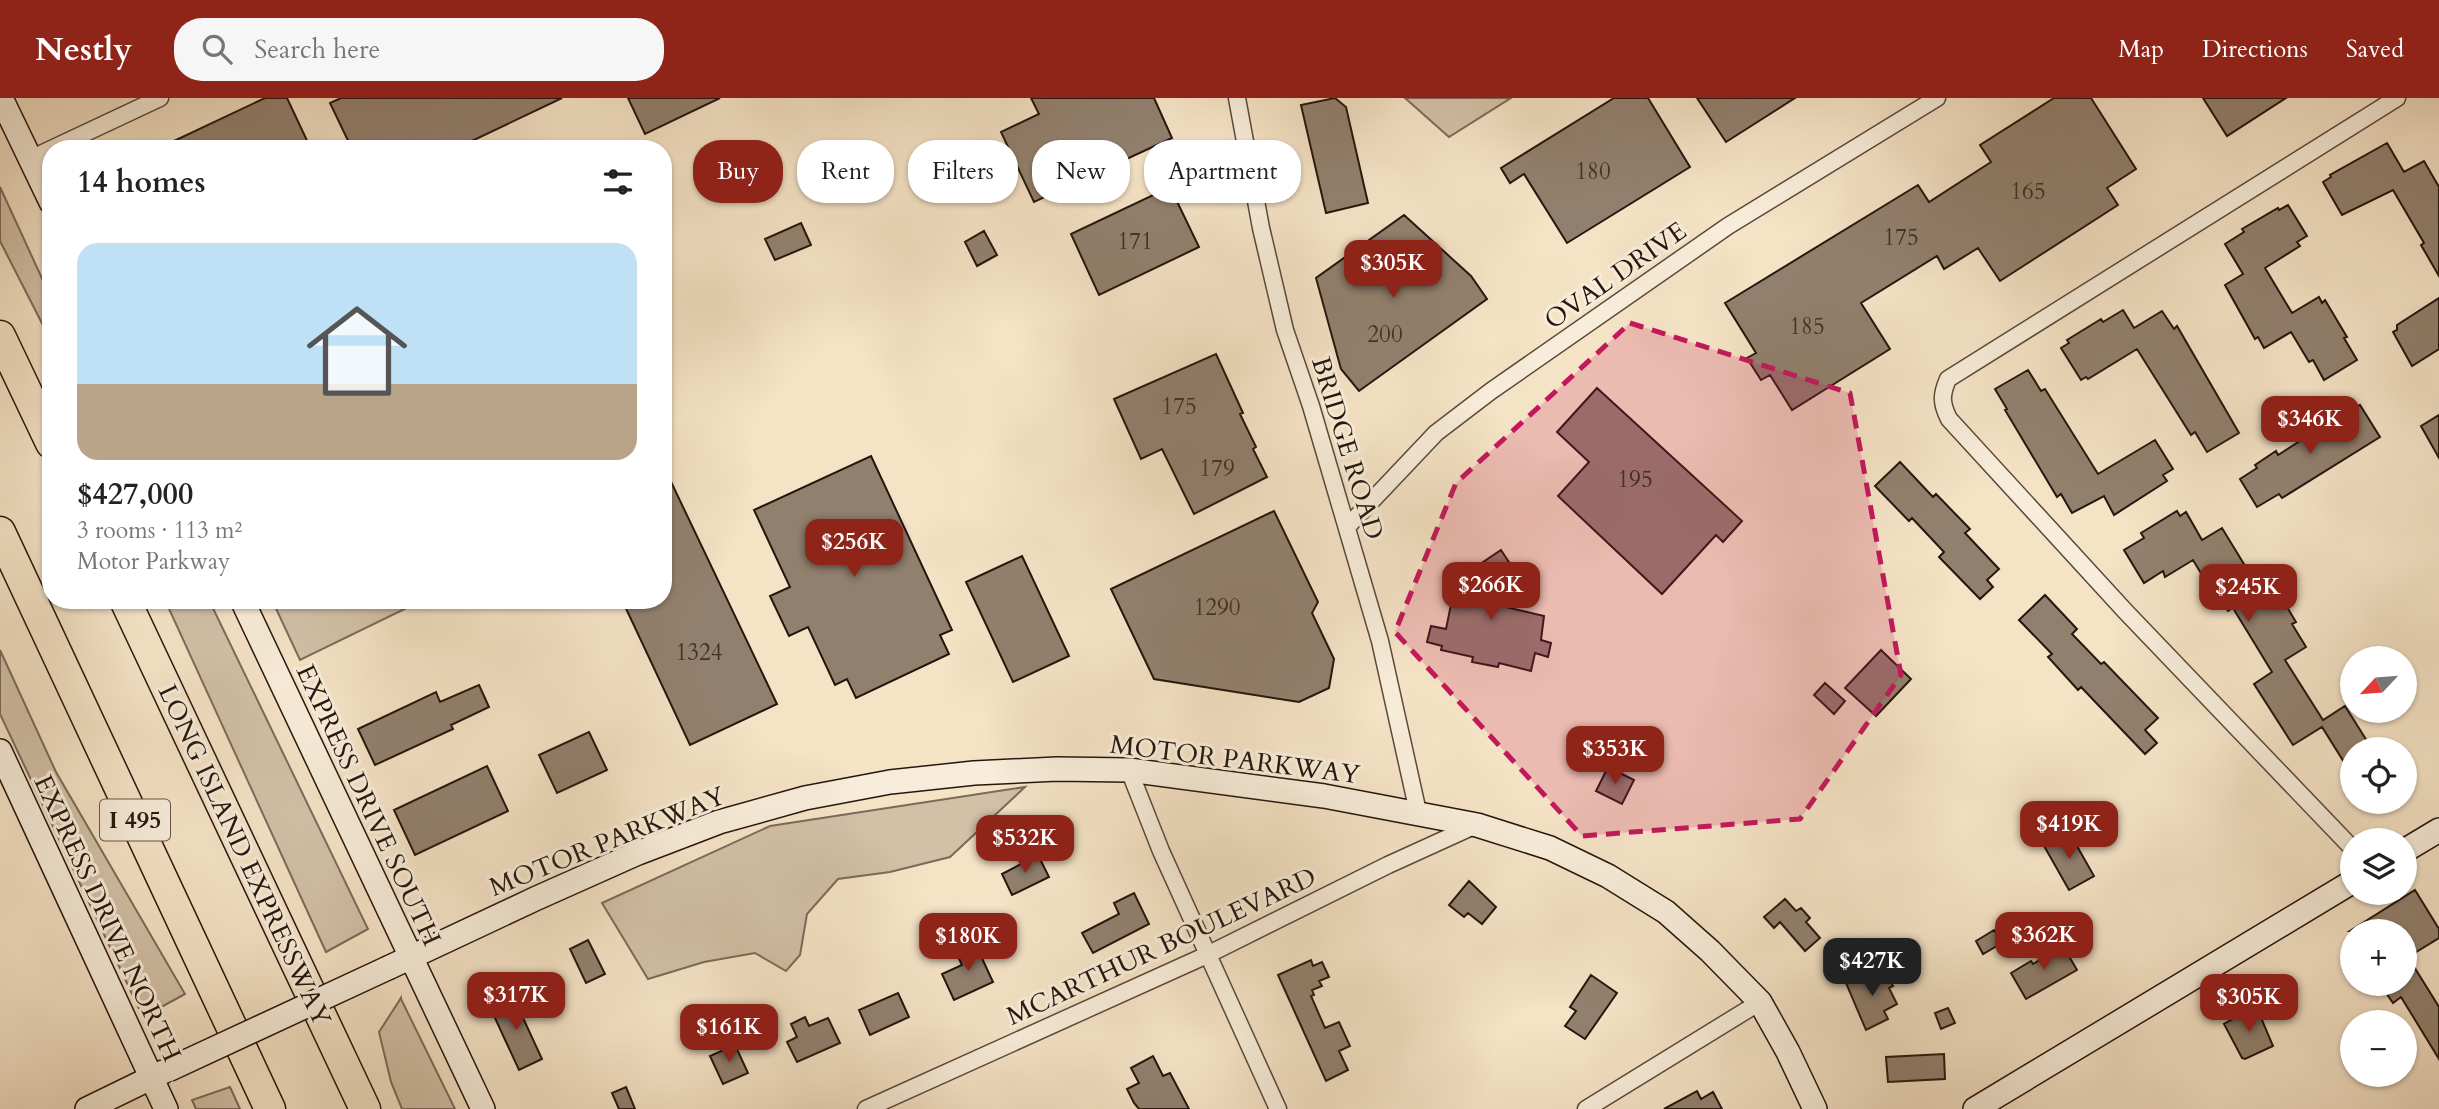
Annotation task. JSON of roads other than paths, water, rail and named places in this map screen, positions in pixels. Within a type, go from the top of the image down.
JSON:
[{"type":"highway","points":[[0,336],[42,424]]},
{"type":"highway","name":"I 495","points":[[0,532],[270,1109]]},
{"type":"highway","name":"LONG ISLAND EXPRESSWAY","points":[[129,609],[365,1109]]},
{"type":"main road","points":[[1,98],[42,184]]},
{"type":"main road","name":"EXPRESS DRIVE SOUTH","points":[[246,609],[400,962],[450,1038],[483,1109]]},
{"type":"main road","name":"EXPRESS DRIVE NORTH","points":[[0,751],[160,1074],[166,1109]]},
{"type":"main road","name":"MOTOR PARKWAY","points":[[88,1109],[638,853],[719,822],[805,798],[890,782],[974,773],[1057,769],[1129,770],[1324,796],[1477,825],[1550,848],[1608,876],[1666,912],[1710,951],[1760,1002],[1815,1109]]},
{"type":"main road","points":[[2417,844],[2439,831]]},
{"type":"main road","points":[[1975,1109],[2340,889]]},
{"type":"street","points":[[70,140],[160,98]]},
{"type":"street","name":"BRIDGE ROAD","points":[[1237,98],[1261,228],[1284,330],[1311,406],[1380,641],[1418,812]]},
{"type":"street","name":"OVAL DRIVE","points":[[1347,527],[1437,433],[1491,391],[1728,226],[1937,98]]},
{"type":"street","points":[[2340,835],[2126,612],[1949,419],[1941,405],[1942,391],[1948,379],[2397,98]]},
{"type":"street","points":[[30,159],[42,153]]},
{"type":"street","points":[[1129,770],[1161,851],[1278,1109]]},
{"type":"street","name":"MCARTHUR BOULEVARD","points":[[866,1109],[1207,955],[1388,865],[1477,825]]},
{"type":"street","points":[[1586,1109],[1760,1002]]}]
